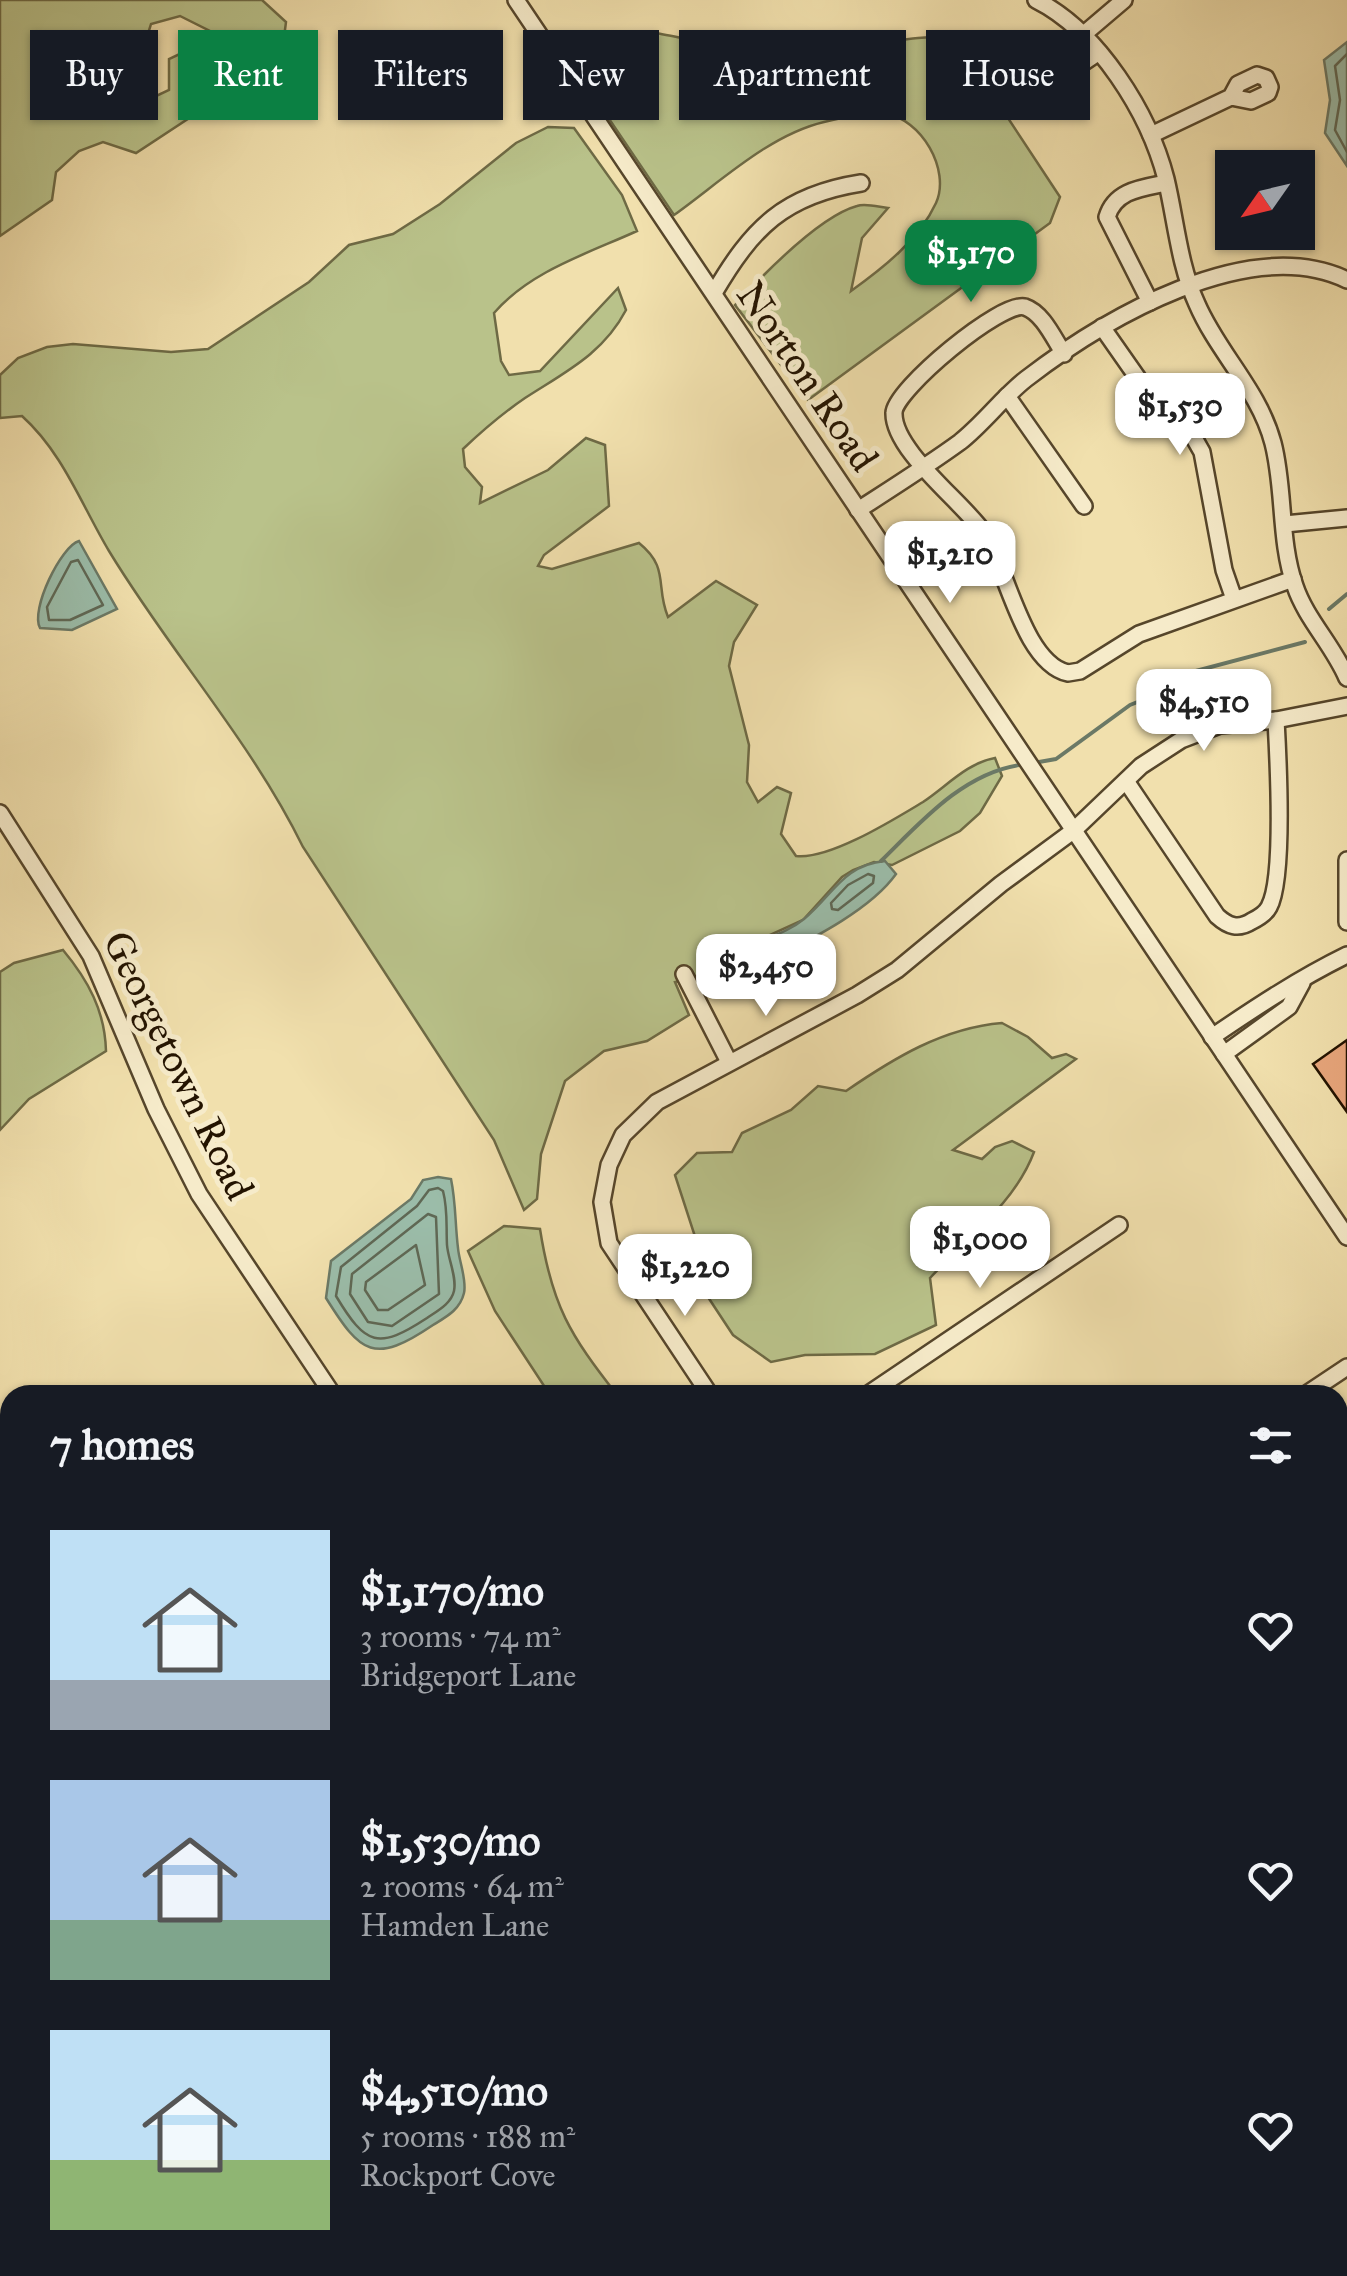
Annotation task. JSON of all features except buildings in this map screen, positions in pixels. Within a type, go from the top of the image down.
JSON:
[{"type":"street","points":[[1036,0],[1078,30]]},
{"type":"street","points":[[1089,30],[1124,0]]},
{"type":"street","name":"Norton Road","points":[[521,2],[1347,1237]]},
{"type":"street","points":[[1090,41],[1151,135],[1190,288],[1208,328],[1244,380],[1265,421],[1277,462],[1293,579],[1306,610],[1341,651],[1347,678]]},
{"type":"street","points":[[1090,58],[1099,52]]},
{"type":"street","points":[[1151,135],[1231,97]]},
{"type":"street","points":[[1150,302],[1107,217],[1120,197],[1166,182]]},
{"type":"street","points":[[714,293],[752,235],[774,215],[814,193],[860,183]]},
{"type":"street","points":[[858,510],[962,440],[1007,396],[1064,354],[1150,302],[1226,274],[1286,265],[1323,268],[1347,280]]},
{"type":"street","points":[[1064,354],[1038,316],[1022,306],[1010,308],[982,325],[902,393],[894,410],[896,424],[924,467],[985,534],[1008,596],[1056,670],[1074,672],[1139,634],[1293,579]]},
{"type":"street","points":[[1102,328],[1144,388],[1185,422],[1202,452],[1224,570],[1234,599]]},
{"type":"street","points":[[1007,396],[1084,506]]},
{"type":"street","points":[[1285,524],[1347,518]]},
{"type":"street","points":[[703,1385],[609,1243],[602,1202],[613,1154],[634,1122],[670,1093],[857,996],[897,970],[1073,831],[1126,780],[1200,731],[1220,724],[1276,720],[1347,706]]},
{"type":"street","points":[[1126,780],[1217,916],[1230,926],[1245,925],[1267,910],[1272,898],[1280,821],[1276,720]]},
{"type":"street","name":"Georgetown Road","points":[[0,813],[91,956],[169,1138],[199,1194],[327,1385]]},
{"type":"street","points":[[1347,860],[1347,922]]},
{"type":"street","points":[[1212,1037],[1284,989],[1302,983],[1347,955]]},
{"type":"street","points":[[684,974],[729,1062]]},
{"type":"street","points":[[1224,1054],[1289,1006],[1302,983]]},
{"type":"street","points":[[882,1385],[1119,1225]]},
{"type":"street","points":[[1321,1385],[1347,1368]]},
{"type":"green space","points":[[0,0],[262,0],[286,22],[285,30],[208,30],[180,16],[151,24],[149,30],[30,30],[30,120],[158,120],[158,95],[169,90],[169,59],[178,55],[178,120],[186,120],[136,153],[103,142],[79,151],[56,172],[52,200],[0,236]]},
{"type":"green space","points":[[659,34],[679,38],[679,120],[833,120],[804,128],[764,149],[674,215],[610,120],[659,120]]},
{"type":"green space","points":[[926,38],[926,120],[1009,120],[1060,197],[1050,223],[808,400],[735,305],[792,249],[826,222],[860,205],[888,208],[862,238],[851,291],[899,252],[929,216],[940,190],[930,148],[901,120],[906,120],[906,40]]},
{"type":"green space","points":[[548,127],[574,128],[622,195],[637,231],[561,264],[509,298],[494,313],[501,361],[509,375],[540,371],[618,288],[626,310],[594,350],[509,410],[463,449],[465,467],[482,487],[480,503],[548,470],[586,438],[605,445],[609,506],[544,555],[538,566],[552,569],[639,543],[655,561],[668,617],[716,581],[757,605],[734,642],[729,666],[749,745],[747,782],[758,802],[777,787],[791,793],[781,834],[796,856],[826,852],[861,837],[985,761],[995,758],[1002,776],[980,813],[960,831],[892,865],[874,862],[853,870],[803,920],[750,944],[717,971],[675,982],[689,1015],[647,1041],[604,1051],[565,1081],[541,1154],[537,1199],[524,1210],[494,1140],[303,847],[235,733],[109,551],[49,446],[22,416],[0,418],[0,375],[18,358],[47,347],[73,344],[171,352],[208,349],[309,282],[349,245],[393,234],[440,204],[516,143]]},
{"type":"green space","points":[[63,950],[94,997],[106,1051],[29,1099],[0,1130],[0,972],[14,963]]},
{"type":"green space","points":[[1002,1023],[1028,1037],[1052,1058],[1066,1054],[1076,1059],[953,1150],[982,1159],[995,1147],[1012,1141],[1034,1152],[1002,1204],[930,1278],[936,1325],[875,1354],[805,1355],[771,1362],[733,1335],[704,1291],[702,1258],[675,1175],[697,1153],[732,1152],[742,1133],[791,1110],[818,1086],[846,1091],[920,1046],[959,1031]]},
{"type":"green space","points":[[504,1226],[540,1229],[550,1279],[565,1318],[610,1385],[543,1385],[495,1311],[468,1251]]},
{"type":"water","points":[[1347,42],[1347,166],[1325,133],[1330,100],[1324,60]]},
{"type":"water","points":[[79,541],[117,609],[72,630],[40,628],[39,608],[49,580],[64,554]]},
{"type":"water","points":[[885,861],[896,874],[861,908],[716,990],[717,971],[727,960],[794,926],[859,868]]},
{"type":"water","points":[[451,1179],[464,1282],[462,1299],[452,1312],[413,1338],[396,1346],[371,1348],[349,1331],[326,1298],[331,1261],[411,1199],[423,1180]]},
{"type":"waterway","points":[[1329,609],[1347,594]]},
{"type":"waterway","points":[[1039,762],[1056,759],[1130,705],[1160,693],[1192,672],[1305,642]]},
{"type":"waterway","points":[[881,861],[961,789],[998,770],[1019,765]]}]
